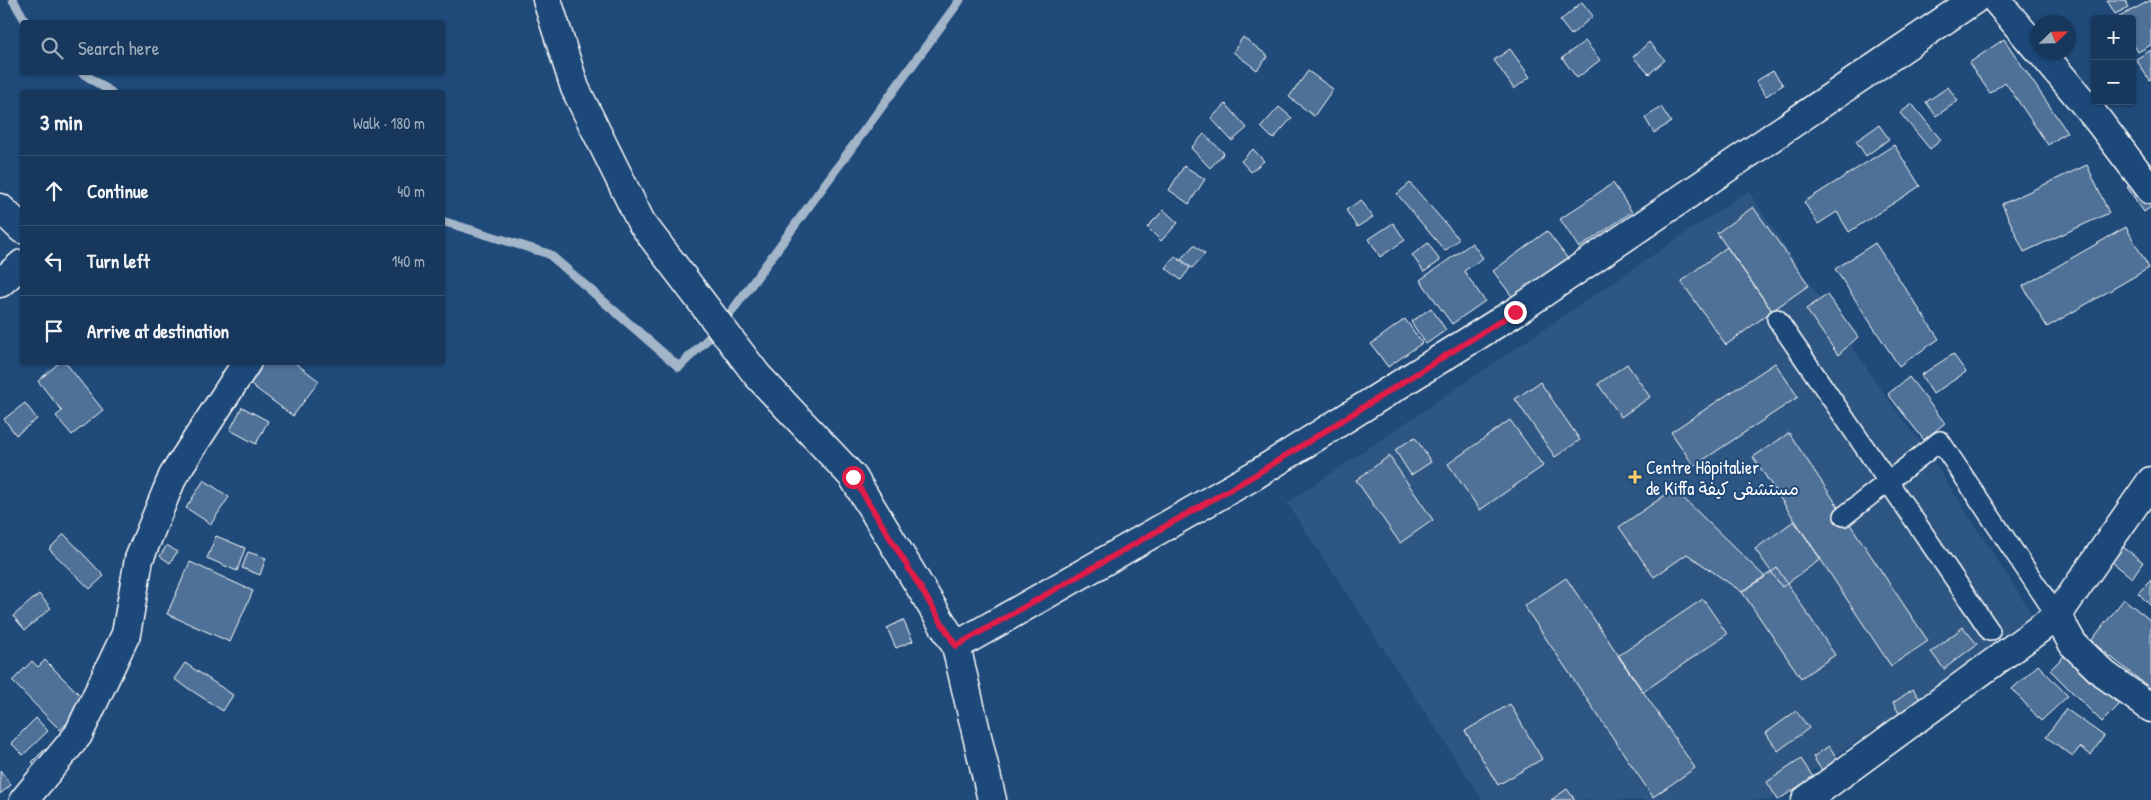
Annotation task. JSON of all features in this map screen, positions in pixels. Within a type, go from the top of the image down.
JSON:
[{"type":"street","points":[[547,0],[575,88],[641,222],[757,375],[853,477],[956,646],[992,800]]},
{"type":"street","points":[[956,646],[1255,475],[1515,312],[1974,0]]},
{"type":"street","points":[[1996,0],[2031,41]]},
{"type":"street","points":[[2048,60],[2097,119],[2151,190]]},
{"type":"street","points":[[0,208],[20,227]]},
{"type":"street","points":[[0,283],[20,266]]},
{"type":"street","points":[[24,800],[78,735],[126,634],[139,559],[174,476],[245,365]]},
{"type":"street","points":[[1806,800],[2057,616],[2151,481]]},
{"type":"street","points":[[2057,616],[2073,644],[2104,674],[2151,708]]},
{"type":"lane","points":[[1778,319],[1990,631]]},
{"type":"lane","points":[[1844,516],[1940,441],[2057,616]]},
{"type":"shaded area","name":"Centre Hôpitalier de Kiffa مستشفى كيفة","points":[[1748,191],[1882,391],[1927,451],[2036,620],[1770,800],[1483,800],[1287,503]]},
{"type":"building","points":[[2107,0],[2125,0],[2129,7],[2115,14]]},
{"type":"building","points":[[2151,0],[2151,45],[2138,52],[2136,49],[2136,15],[2123,15]]},
{"type":"building","points":[[1582,2],[1593,16],[1571,35],[1560,21]]},
{"type":"building","points":[[1243,37],[1268,56],[1257,70],[1233,52]]},
{"type":"building","points":[[2004,39],[2067,132],[2048,145],[2005,82],[1990,93],[1969,63]]},
{"type":"building","points":[[1585,41],[1600,60],[1577,78],[1562,58]]},
{"type":"building","points":[[1649,42],[1665,60],[1649,74],[1633,57]]},
{"type":"building","points":[[1510,49],[1530,77],[1514,89],[1494,60]]},
{"type":"building","points":[[2151,50],[2151,79],[2149,80],[2136,59]]},
{"type":"building","points":[[1308,71],[1333,89],[1314,116],[1289,97]]},
{"type":"building","points":[[1773,71],[1783,85],[1766,96],[1756,81]]},
{"type":"building","points":[[1948,87],[1958,101],[1936,116],[1926,102]]},
{"type":"building","points":[[1226,104],[1247,128],[1232,141],[1211,118]]},
{"type":"building","points":[[1912,104],[1941,140],[1930,149],[1900,113]]},
{"type":"building","points":[[1279,107],[1292,118],[1273,139],[1261,127]]},
{"type":"building","points":[[1661,107],[1671,122],[1654,133],[1645,118]]},
{"type":"building","points":[[1879,125],[1889,139],[1866,156],[1856,141]]},
{"type":"building","points":[[1204,134],[1224,153],[1210,168],[1191,148]]},
{"type":"building","points":[[1894,145],[1920,186],[1849,232],[1837,212],[1818,224],[1804,202]]},
{"type":"building","points":[[1253,149],[1264,161],[1251,172],[1241,161]]},
{"type":"building","points":[[2087,165],[2109,213],[2024,252],[2002,204]]},
{"type":"building","points":[[1184,166],[1205,179],[1189,204],[1169,190]]},
{"type":"building","points":[[2140,178],[2151,195],[2151,207],[2144,212],[2127,187]]},
{"type":"building","points":[[1410,183],[1459,239],[1445,251],[1397,194]]},
{"type":"building","points":[[1613,183],[1632,212],[1579,248],[1560,219]]},
{"type":"building","points":[[1361,200],[1373,217],[1357,227],[1346,210]]},
{"type":"building","points":[[1753,207],[1809,285],[1772,311],[1717,233]]},
{"type":"building","points":[[1164,210],[1178,223],[1161,241],[1147,227]]},
{"type":"building","points":[[1393,223],[1405,240],[1380,257],[1369,239]]},
{"type":"building","points":[[2126,227],[2149,268],[2047,327],[2023,286]]},
{"type":"building","points":[[1547,231],[1568,259],[1514,299],[1493,271]]},
{"type":"building","points":[[1428,243],[1440,261],[1424,272],[1412,255]]},
{"type":"building","points":[[1472,243],[1483,258],[1464,271],[1485,301],[1452,324],[1420,280]]},
{"type":"building","points":[[1875,243],[1939,339],[1899,366],[1835,269]]},
{"type":"building","points":[[1194,245],[1205,254],[1192,268],[1181,259]]},
{"type":"building","points":[[1727,247],[1772,311],[1726,345],[1681,281]]},
{"type":"building","points":[[1175,256],[1190,268],[1181,280],[1166,268]]},
{"type":"building","points":[[1827,295],[1858,337],[1838,355],[1806,309]]},
{"type":"building","points":[[1431,308],[1446,330],[1426,344],[1411,322]]},
{"type":"building","points":[[1405,319],[1422,343],[1388,367],[1371,344]]},
{"type":"building","points":[[1953,354],[1966,372],[1933,394],[1921,375]]},
{"type":"building","points":[[1775,363],[1798,397],[1694,466],[1671,432]]},
{"type":"building","points":[[1627,364],[1650,397],[1621,417],[1598,384]]},
{"type":"building","points":[[57,365],[67,365],[103,410],[72,435],[56,416],[62,411],[38,381]]},
{"type":"building","points":[[258,365],[298,365],[319,381],[293,416],[246,381]]},
{"type":"building","points":[[1909,377],[1945,423],[1924,440],[1888,394]]},
{"type":"building","points":[[1540,382],[1580,440],[1555,457],[1515,399]]},
{"type":"building","points":[[25,403],[37,419],[16,435],[4,419]]},
{"type":"building","points":[[242,407],[268,421],[256,444],[230,430]]},
{"type":"building","points":[[1510,420],[1543,466],[1480,510],[1448,464]]},
{"type":"building","points":[[1789,433],[1928,641],[1891,666],[1753,457]]},
{"type":"building","points":[[1415,437],[1431,462],[1411,475],[1395,450]]},
{"type":"building","points":[[1389,456],[1433,520],[1400,543],[1356,480]]},
{"type":"building","points":[[204,480],[229,497],[211,524],[186,508]]},
{"type":"building","points":[[1674,489],[1765,577],[1742,592],[1687,554],[1654,577],[1619,527]]},
{"type":"building","points":[[1794,521],[1821,559],[1782,587],[1755,549]]},
{"type":"building","points":[[64,534],[104,576],[90,589],[49,549]]},
{"type":"building","points":[[216,536],[245,548],[237,571],[207,558]]},
{"type":"building","points":[[167,545],[177,552],[170,563],[160,556]]},
{"type":"building","points":[[2123,547],[2143,562],[2132,578],[2112,562]]},
{"type":"building","points":[[248,552],[266,558],[260,575],[242,568]]},
{"type":"building","points":[[190,562],[253,591],[230,642],[167,614]]},
{"type":"building","points":[[1777,568],[1835,655],[1801,678],[1742,592]]},
{"type":"building","points":[[1566,578],[1695,768],[1653,797],[1524,606]]},
{"type":"building","points":[[2151,580],[2151,606],[2138,593]]},
{"type":"building","points":[[39,594],[51,608],[25,630],[13,616]]},
{"type":"building","points":[[1703,599],[1727,634],[1643,692],[1618,656]]},
{"type":"building","points":[[2124,599],[2151,621],[2151,689],[2091,641]]},
{"type":"building","points":[[903,620],[913,641],[896,648],[887,628]]},
{"type":"building","points":[[1963,627],[1977,644],[1944,669],[1931,652]]},
{"type":"building","points":[[2067,653],[2119,705],[2102,722],[2050,670]]},
{"type":"building","points":[[45,660],[88,703],[60,730],[12,681],[32,661],[38,667]]},
{"type":"building","points":[[185,663],[233,695],[223,711],[174,679]]},
{"type":"building","points":[[2038,665],[2068,696],[2041,721],[2012,689]]},
{"type":"building","points":[[1913,689],[1923,704],[1902,718],[1893,703]]},
{"type":"building","points":[[1510,704],[1542,759],[1498,785],[1465,731]]},
{"type":"building","points":[[2066,709],[2104,736],[2091,755],[2080,747],[2073,756],[2046,737]]},
{"type":"building","points":[[1796,711],[1809,728],[1778,751],[1766,733]]},
{"type":"building","points":[[36,718],[48,731],[23,755],[11,743]]},
{"type":"building","points":[[1829,746],[1839,761],[1823,772],[1813,757]]},
{"type":"building","points":[[45,749],[52,758],[39,770],[32,762]]},
{"type":"building","points":[[1801,759],[1813,777],[1778,800],[1767,782]]},
{"type":"building","points":[[0,770],[11,785],[0,794]]},
{"type":"building","points":[[1567,789],[1575,800],[1551,800]]},
{"type":"waterway","points":[[13,0],[25,20]]},
{"type":"waterway","points":[[445,222],[549,254],[679,367],[721,326],[960,0]]},
{"type":"waterway","points":[[86,75],[108,90]]},
{"type":"place","name":"Centre Hôpitalier de Kiffa مستشفى كيفة","points":[[1635,477]]},
{"type":"route","points":[[853,477],[956,646],[1255,475],[1515,312]]}]
